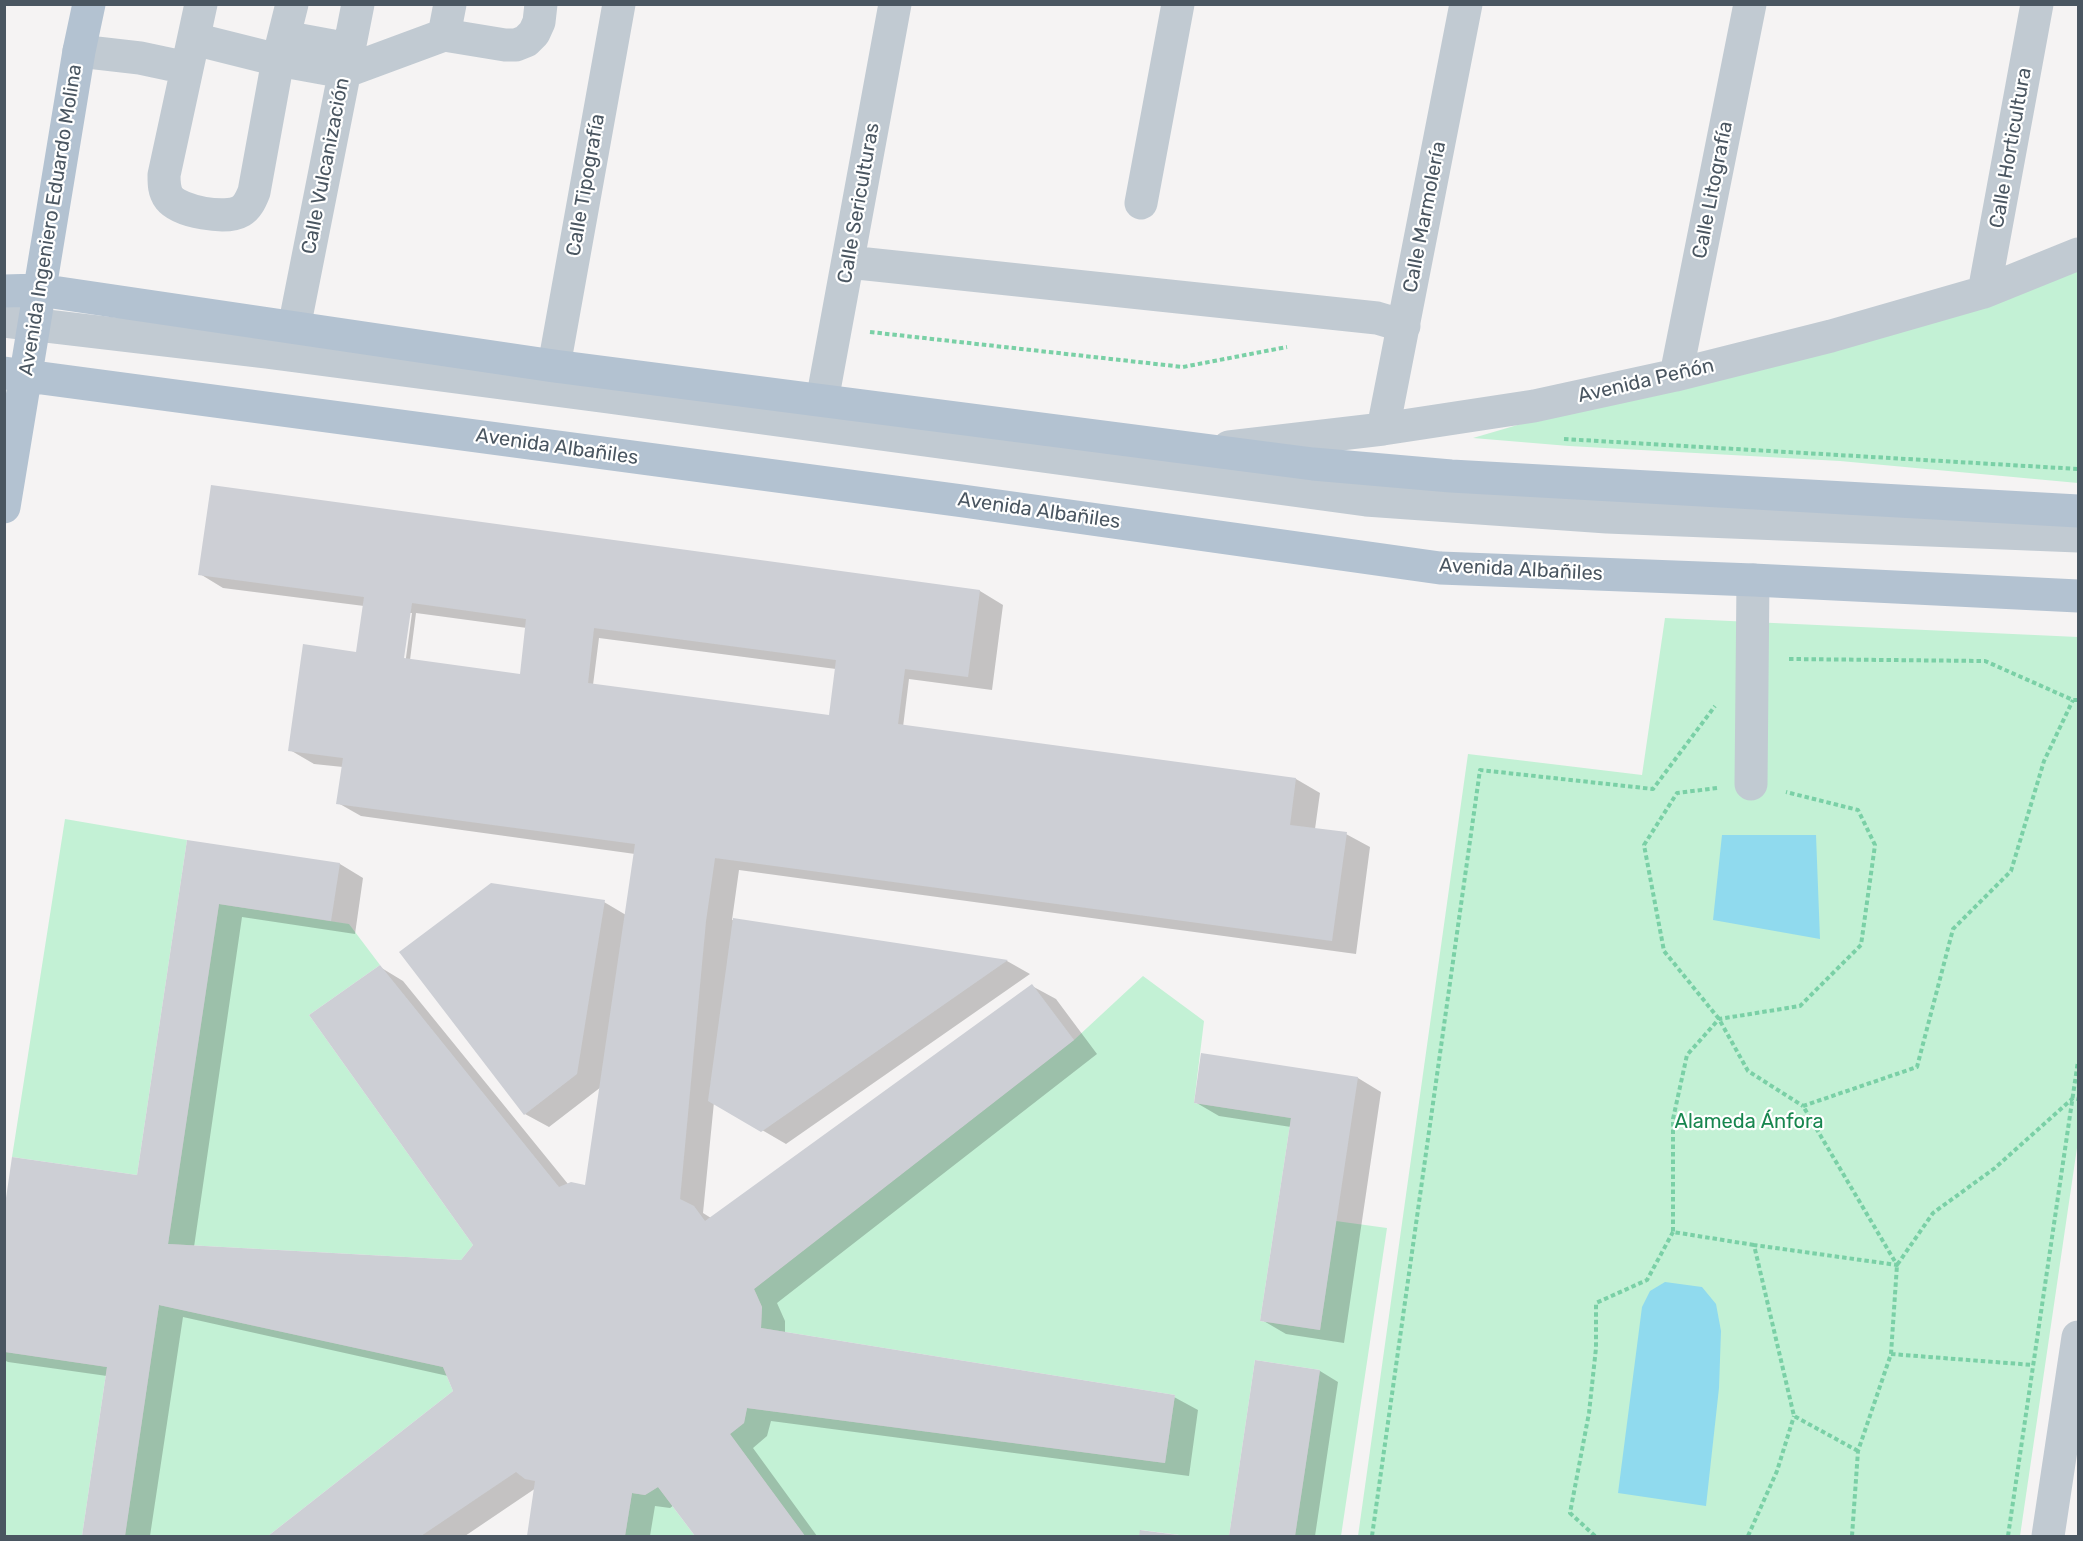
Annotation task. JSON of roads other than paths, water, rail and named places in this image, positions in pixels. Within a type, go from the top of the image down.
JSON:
[{"type":"main road","name":"Avenida Ingeniero Eduardo Molina","points":[[4,507],[19,322],[39,290],[89,4]]},
{"type":"main road","points":[[4,291],[39,290],[554,366],[1313,464],[1451,476],[2079,511]]},
{"type":"main road","name":"Avenida Albañiles","points":[[14,375],[951,499],[1440,568],[2079,596]]},
{"type":"street","points":[[201,4],[164,176],[164,187],[168,197],[177,206],[232,215],[242,211],[250,202],[254,192],[291,4]]},
{"type":"street","name":"Calle Vulcanización","points":[[294,328],[358,4]]},
{"type":"street","points":[[79,51],[140,58],[281,49],[347,60],[447,20],[505,45],[516,45],[526,41],[534,33],[539,22],[541,4]]},
{"type":"street","name":"Calle Tipografía","points":[[554,366],[619,4]]},
{"type":"street","name":"Calle Sericulturas","points":[[822,401],[895,4]]},
{"type":"street","points":[[1141,203],[1178,4]]},
{"type":"street","name":"Calle Marmolería","points":[[1383,429],[1466,4]]},
{"type":"street","name":"Calle Litografía","points":[[1676,375],[1750,4]]},
{"type":"street","name":"Calle Horticultura","points":[[1984,292],[2037,4]]},
{"type":"street","name":"Avenida Peñón","points":[[1201,450],[1383,429],[1534,406],[1676,375],[1831,336],[1984,292],[2079,254]]},
{"type":"street","points":[[848,262],[1377,318],[1404,326]]},
{"type":"street","points":[[19,322],[620,398],[1366,500],[1607,517],[2079,536]]},
{"type":"street","points":[[1751,784],[1753,580]]},
{"type":"street","points":[[2048,1536],[2079,1338]]},
{"type":"water","points":[[1722,835],[1816,835],[1820,939],[1713,920]]},
{"type":"water","points":[[1665,1282],[1702,1287],[1716,1304],[1721,1331],[1719,1388],[1706,1506],[1618,1493],[1642,1307],[1650,1291]]},
{"type":"park label","name":"Alameda Ánfora","points":[[1749,1122]]}]
